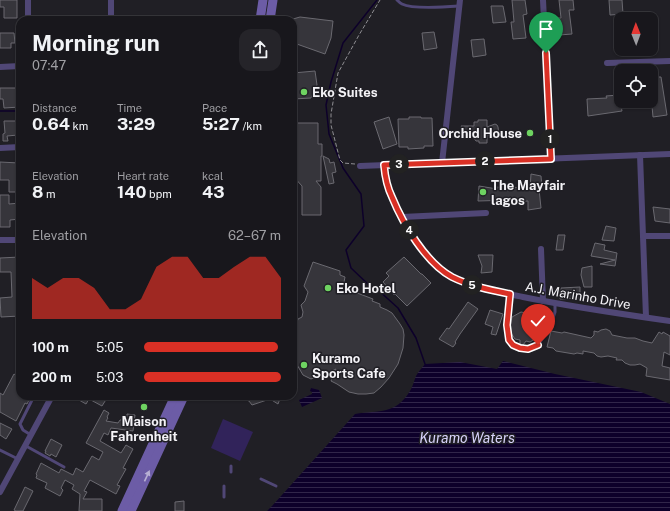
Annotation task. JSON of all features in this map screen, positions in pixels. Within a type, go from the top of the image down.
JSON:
[{"type":"main road","points":[[261,16],[263,0]]},
{"type":"main road","points":[[271,16],[273,0]]},
{"type":"main road","points":[[122,511],[172,400]]},
{"type":"main road","points":[[131,511],[182,400]]},
{"type":"street","points":[[28,0],[28,16]]},
{"type":"street","points":[[111,0],[111,16]]},
{"type":"street","points":[[543,0],[551,159]]},
{"type":"street","points":[[442,163],[460,3]]},
{"type":"street","points":[[607,62],[670,61]]},
{"type":"street","points":[[0,67],[16,66]]},
{"type":"street","points":[[0,148],[16,147]]},
{"type":"street","points":[[360,166],[670,154]]},
{"type":"street","points":[[640,155],[646,317]]},
{"type":"street","name":"A.J. Marinho Drive","points":[[384,165],[385,177],[392,197],[412,235],[426,255],[451,276],[472,285],[490,290],[542,301],[670,321]]},
{"type":"street","points":[[402,217],[486,213]]},
{"type":"street","points":[[643,236],[670,236]]},
{"type":"street","points":[[0,240],[16,240]]},
{"type":"street","points":[[541,250],[542,301]]},
{"type":"street","points":[[0,492],[50,400]]},
{"type":"lane","points":[[397,0],[402,4],[409,6],[423,7],[460,3]]},
{"type":"lane","points":[[510,294],[507,325],[509,340],[513,345],[520,348],[528,349],[538,345],[550,327],[555,312],[555,303]]},
{"type":"lane","points":[[31,434],[22,430],[20,424],[32,400]]},
{"type":"lane","points":[[25,446],[64,467]]},
{"type":"lane","points":[[0,450],[18,459]]},
{"type":"lane","points":[[231,466],[231,472]]},
{"type":"lane","points":[[261,479],[276,486]]},
{"type":"lane","points":[[224,486],[224,497]]},
{"type":"path","points":[[360,166],[343,163],[340,160],[331,125],[331,114],[338,73],[380,0]]},
{"type":"shaded area","points":[[223,419],[253,432],[240,461],[211,448]]},
{"type":"water","name":"Kuramo Waters","points":[[503,361],[555,374],[641,392],[670,404],[670,511],[267,511],[355,414],[386,410],[399,404],[410,391],[416,376],[425,364],[460,362],[497,369]]},
{"type":"water","points":[[311,388],[319,390],[322,398],[302,407],[299,400],[312,394],[310,391]]},
{"type":"building","points":[[0,0],[17,0],[16,18],[4,18],[4,7],[0,7]]},
{"type":"building","points":[[512,0],[525,0],[527,14],[523,15],[526,38],[513,39],[511,22],[514,22]]},
{"type":"building","points":[[559,0],[573,0],[574,10],[569,10],[572,34],[559,35],[557,18],[561,18]]},
{"type":"building","points":[[609,0],[622,0],[623,12],[614,12],[614,15],[610,15]]},
{"type":"building","points":[[491,6],[503,6],[506,22],[493,23]]},
{"type":"building","points":[[297,18],[333,21],[331,38],[325,54],[297,44]]},
{"type":"building","points":[[434,32],[437,48],[424,50],[422,33]]},
{"type":"building","points":[[0,33],[14,33],[15,43],[11,43],[11,48],[0,48]]},
{"type":"building","points":[[484,39],[486,55],[473,57],[471,40]]},
{"type":"building","name":"Eko Suites","points":[[315,71],[317,85],[311,98],[297,99],[297,73]]},
{"type":"building","points":[[658,77],[661,77],[667,115],[653,117],[652,108],[658,108]]},
{"type":"building","points":[[0,88],[16,88],[16,107],[4,108],[3,99],[0,99]]},
{"type":"building","points":[[614,95],[614,108],[621,108],[622,111],[588,116],[587,99],[607,98],[606,96]]},
{"type":"building","points":[[389,117],[397,144],[383,149],[374,122]]},
{"type":"building","points":[[409,117],[432,118],[433,146],[408,149],[408,147],[399,147],[398,119],[409,119]]},
{"type":"building","points":[[478,120],[487,120],[487,127],[495,124],[497,125],[499,136],[495,138],[487,135],[487,143],[479,143],[479,141],[476,141],[473,137],[468,138],[468,133],[466,133],[461,126],[474,126],[474,122],[478,122]]},
{"type":"building","points":[[4,121],[16,121],[16,135],[7,136],[8,141],[3,141],[3,134],[5,133]]},
{"type":"building","points":[[297,123],[318,123],[318,144],[322,144],[322,156],[321,181],[316,181],[321,187],[321,215],[302,215],[302,186],[297,180]]},
{"type":"building","points":[[323,156],[329,159],[330,163],[334,162],[336,172],[332,173],[334,183],[329,184]]},
{"type":"building","points":[[0,162],[16,163],[16,192],[9,192],[9,180],[0,180]]},
{"type":"building","points":[[531,174],[541,176],[542,188],[539,189],[541,208],[528,210],[528,201],[478,201],[479,186],[497,189],[497,187],[512,189],[512,187],[530,189]]},
{"type":"building","points":[[0,195],[9,195],[9,204],[16,203],[16,219],[10,220],[10,227],[0,227]]},
{"type":"building","points":[[653,207],[670,209],[670,223],[655,221]]},
{"type":"building","points":[[606,226],[616,228],[614,241],[602,240]]},
{"type":"building","points":[[558,235],[565,235],[563,250],[556,250]]},
{"type":"building","points":[[595,243],[605,245],[604,250],[617,253],[615,266],[600,264],[615,260],[591,256]]},
{"type":"building","points":[[478,255],[493,255],[492,272],[481,273],[482,266]]},
{"type":"building","points":[[16,257],[16,316],[1,317],[0,298],[12,297],[11,272],[0,272],[0,258]]},
{"type":"building","points":[[404,257],[431,283],[407,306],[395,294],[394,295],[383,282],[389,276],[386,273]]},
{"type":"building","points":[[313,262],[340,271],[340,275],[345,277],[344,282],[346,284],[344,288],[373,299],[372,301],[380,304],[380,307],[392,313],[400,324],[404,335],[403,348],[398,364],[389,378],[374,393],[358,394],[349,392],[331,381],[336,369],[311,379],[303,375],[297,365],[297,322],[298,319],[302,317],[303,312],[301,305],[305,301],[308,292],[304,286]]},
{"type":"building","points":[[592,266],[592,287],[584,287],[581,275],[582,268]]},
{"type":"building","points":[[580,287],[580,298],[560,299],[561,288]]},
{"type":"building","points":[[468,302],[478,309],[460,334],[453,347],[439,339],[447,328],[449,329]]},
{"type":"building","points":[[490,310],[503,314],[496,335],[491,334],[493,327],[485,324]]},
{"type":"building","points":[[521,312],[529,312],[530,314],[535,315],[541,323],[538,337],[530,342],[526,341],[523,345],[520,344],[520,340],[515,339],[510,328],[512,317]]},
{"type":"building","points":[[606,329],[610,331],[612,335],[635,338],[652,343],[659,332],[662,334],[663,332],[670,336],[670,355],[664,352],[662,366],[670,368],[670,380],[646,376],[647,368],[640,364],[630,365],[622,360],[616,360],[617,358],[608,356],[601,357],[594,353],[583,351],[583,354],[574,354],[556,351],[553,348],[547,347],[551,331],[564,332],[591,338],[594,335],[594,331],[598,332]]},
{"type":"building","points":[[14,374],[16,375],[16,400],[29,400],[27,404],[25,403],[16,421],[0,412],[0,393],[3,395]]},
{"type":"building","points":[[79,400],[88,400],[86,404]]},
{"type":"building","points":[[91,400],[106,400],[102,406]]},
{"type":"building","points":[[246,400],[267,400],[252,405]]},
{"type":"building","points":[[272,400],[280,400],[278,404]]},
{"type":"building","points":[[104,410],[109,413],[106,421],[118,423],[120,420],[126,420],[127,414],[135,415],[133,431],[111,428],[108,435],[104,433],[100,441],[121,453],[126,445],[133,449],[123,468],[126,469],[117,485],[120,486],[116,494],[90,480],[84,491],[87,492],[83,499],[102,499],[102,511],[79,511],[80,494],[72,489],[74,485],[65,480],[61,488],[63,490],[60,496],[45,488],[47,483],[36,478],[36,474],[41,463],[59,473],[61,469],[73,475],[76,468],[83,472],[92,456],[99,460],[103,452],[86,443]]},
{"type":"building","points":[[0,423],[12,429],[6,439],[0,435]]},
{"type":"building","points":[[51,439],[62,445],[56,457],[45,453]]},
{"type":"building","points":[[25,487],[33,491],[23,511],[16,511],[14,510]]},
{"type":"building","points":[[184,501],[184,511],[175,511],[175,502]]},
{"type":"waterway","points":[[377,0],[343,43],[331,82],[326,105],[329,134],[343,168],[361,194],[364,226],[346,250],[351,268],[370,286],[377,289],[398,308],[416,338],[425,364]]},
{"type":"waterway","points":[[0,111],[16,111]]},
{"type":"place","name":"Eko Suites","points":[[304,92]]},
{"type":"place","name":"Orchid House","points":[[530,133]]},
{"type":"place","name":"The Mayfair lagos","points":[[483,192]]},
{"type":"place","name":"Eko Hotel","points":[[328,288]]},
{"type":"place","name":"Kuramo Sports Cafe","points":[[304,365]]},
{"type":"place","name":"Maison Fahrenheit","points":[[144,407]]},
{"type":"route","points":[[538,345],[528,349],[520,348],[513,345],[509,340],[507,325],[510,294],[466,283],[451,276],[426,255],[412,235],[392,197],[385,177],[384,165],[551,159],[546,53]]}]
